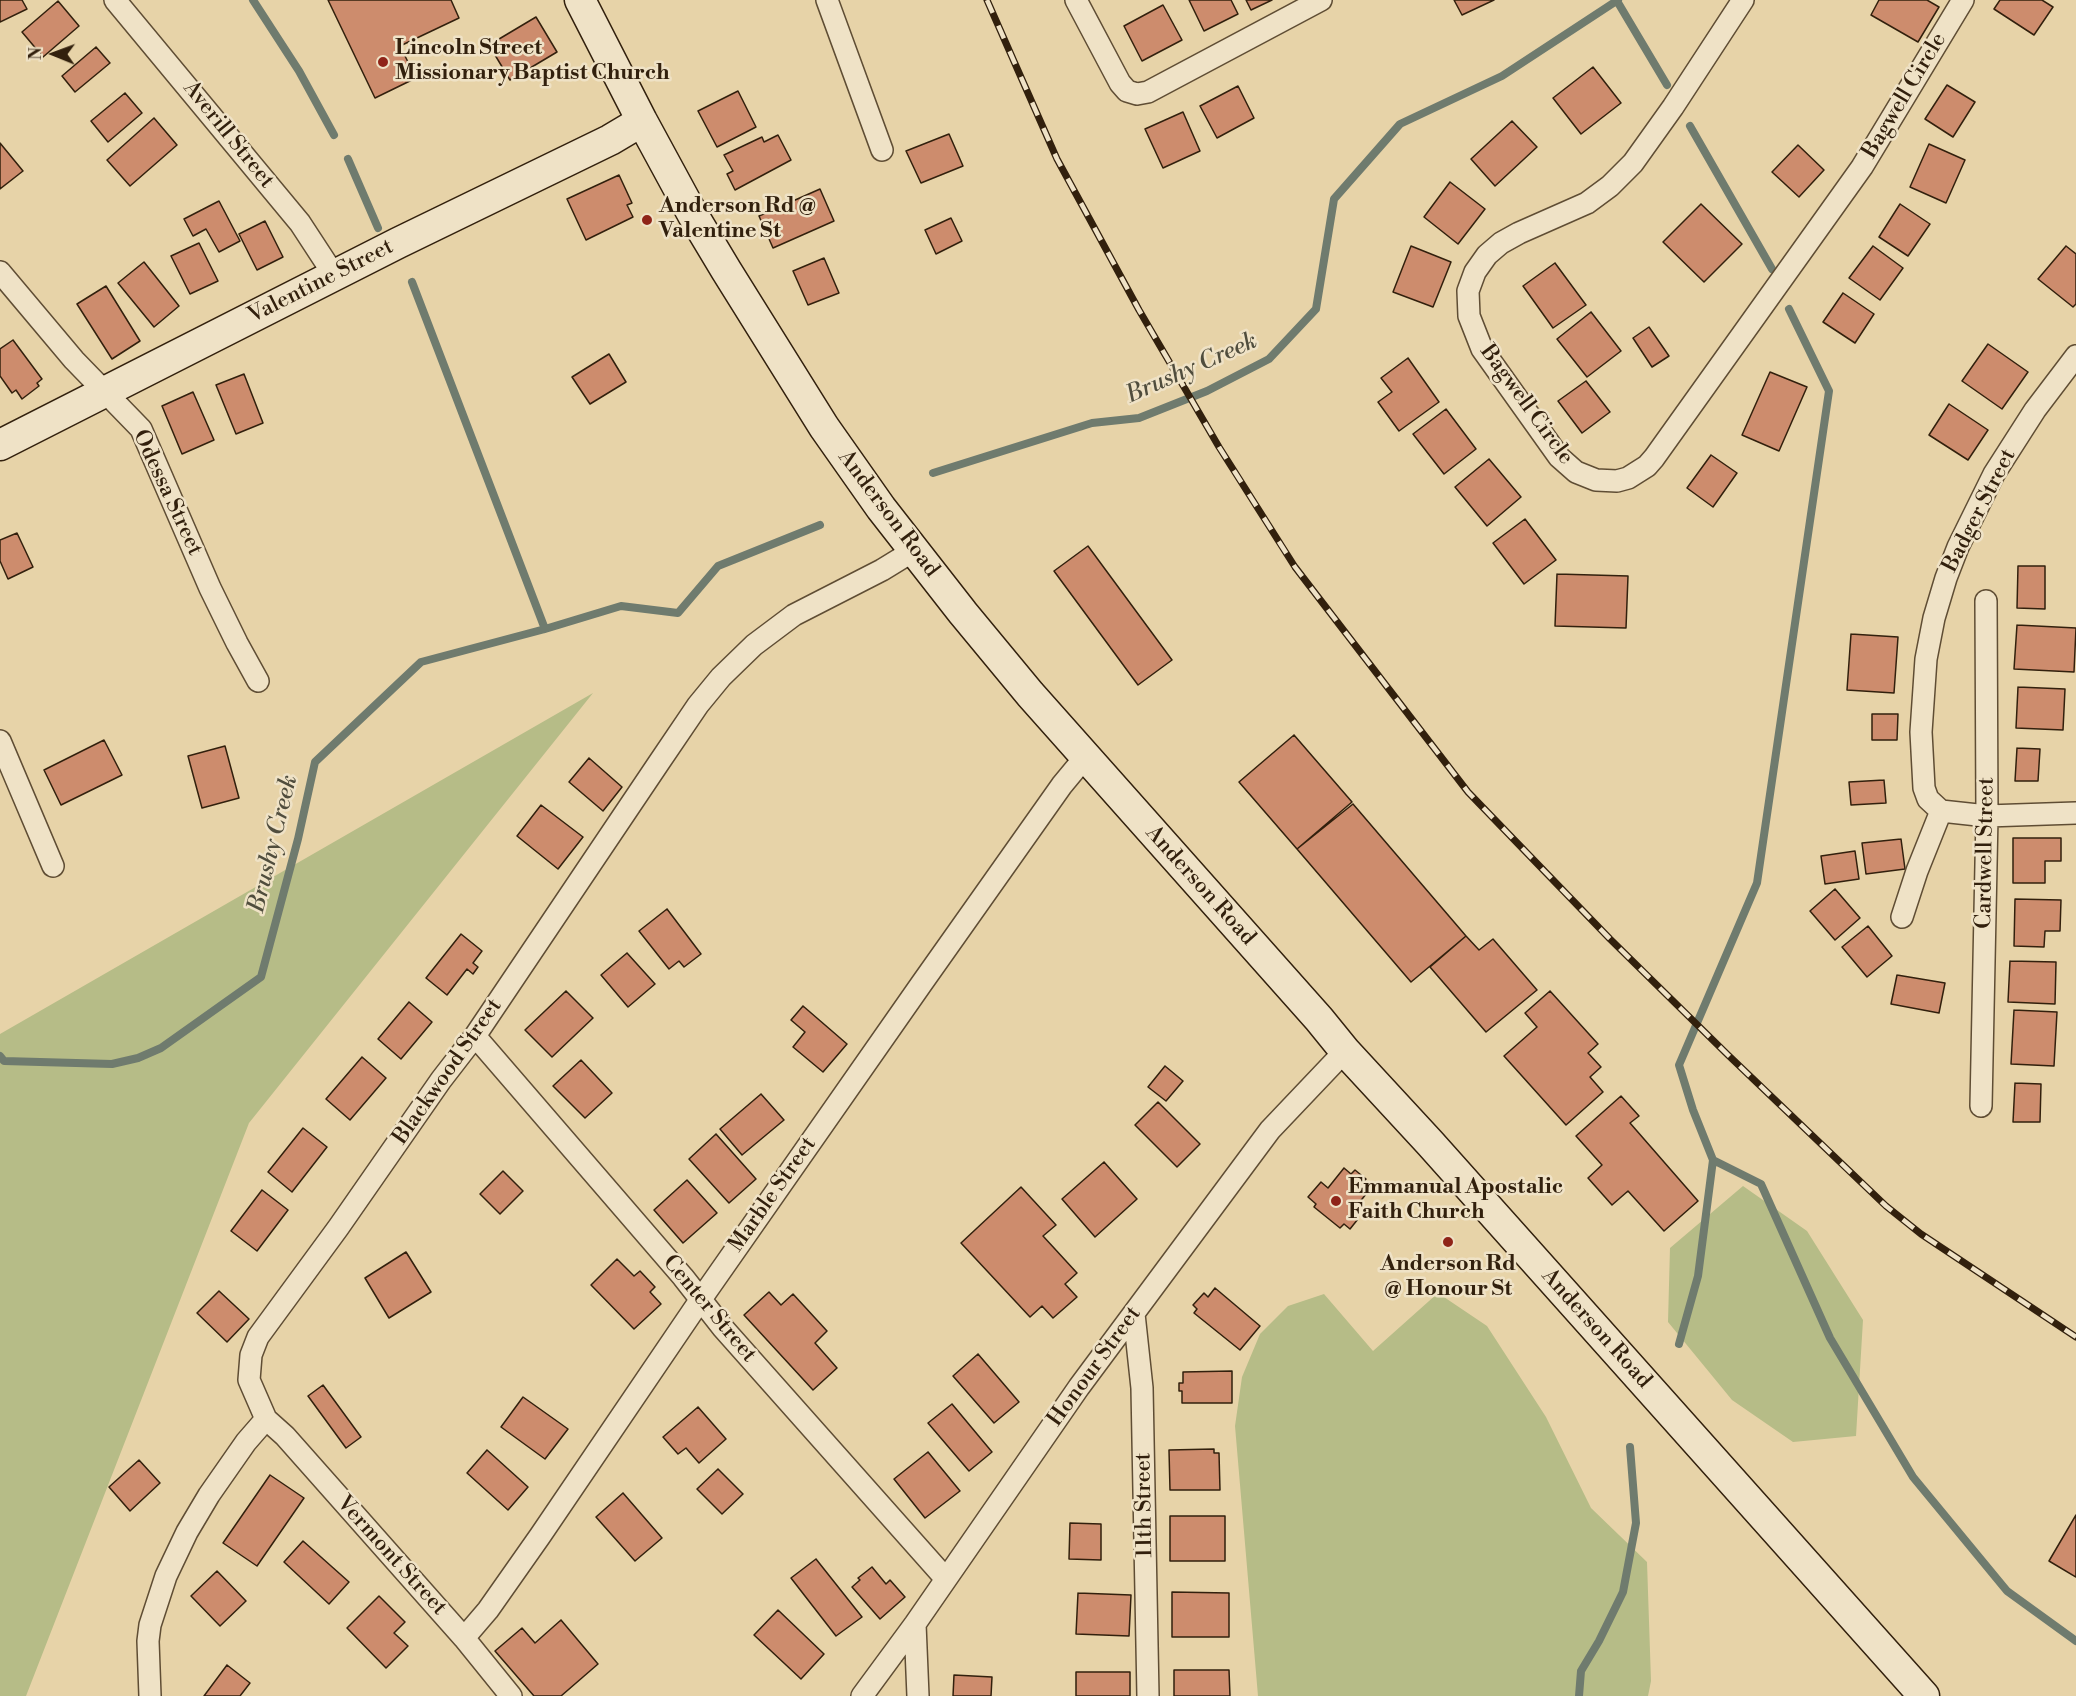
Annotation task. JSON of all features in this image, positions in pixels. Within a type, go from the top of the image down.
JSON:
[{"type":"main road","name":"Anderson Road","points":[[580,0],[642,121],[720,261],[824,427],[913,551],[1030,694],[1126,804],[1924,1696]]},
{"type":"main road","name":"Valentine Street","points":[[0,445],[334,275],[610,140],[642,121]]},
{"type":"street","name":"Averill Street","points":[[115,0],[300,223],[334,275]]},
{"type":"street","points":[[827,0],[882,150]]},
{"type":"street","points":[[1076,0],[1120,83],[1127,91],[1137,94],[1157,87],[1321,0]]},
{"type":"street","name":"Bagwell Circle","points":[[1743,0],[1673,107],[1633,163],[1610,186],[1587,203],[1501,243],[1487,255],[1474,272],[1468,291],[1469,316],[1482,349],[1560,457],[1576,472],[1596,480],[1617,481],[1628,478],[1647,466],[1654,458],[1862,167],[1963,0]]},
{"type":"street","name":"Odessa Street","points":[[0,272],[74,360],[141,429],[210,588],[258,681]]},
{"type":"street","name":"Badger Street","points":[[1941,811],[1928,799],[1924,788],[1921,732],[1926,659],[1934,618],[1958,546],[1994,474],[2035,410],[2076,356]]},
{"type":"street","name":"Blackwood Street","points":[[266,1419],[253,1394],[249,1380],[251,1355],[258,1337],[338,1228],[441,1080],[475,1036],[698,705],[721,677],[754,645],[794,615],[882,570],[913,551]]},
{"type":"street","name":"Cardwell Street","points":[[1981,1106],[1987,816],[1986,601]]},
{"type":"street","points":[[0,741],[53,866]]},
{"type":"street","name":"Marble Street","points":[[464,1638],[488,1610],[700,1299],[1062,785],[1086,756]]},
{"type":"street","points":[[1902,917],[1917,871],[1941,811],[1987,816],[2076,813]]},
{"type":"street","name":"Center Street","points":[[475,1036],[723,1328],[946,1579]]},
{"type":"street","name":"Honour Street","points":[[862,1696],[915,1624],[1079,1387],[1270,1130],[1345,1051]]},
{"type":"street","name":"11th Street","points":[[1134,1314],[1142,1388],[1148,1696]]},
{"type":"street","points":[[153,1693],[148,1641],[150,1625],[166,1576],[208,1495],[246,1442],[266,1419]]},
{"type":"street","name":"Vermont Street","points":[[266,1419],[285,1436],[464,1638],[512,1696]]},
{"type":"street","points":[[915,1624],[918,1696]]},
{"type":"green space","points":[[593,693],[249,1123],[26,1696],[0,1696],[0,1034]]},
{"type":"green space","points":[[1743,1186],[1807,1231],[1863,1320],[1856,1436],[1793,1442],[1732,1400],[1668,1322],[1670,1248]]},
{"type":"green space","points":[[1438,1293],[1487,1326],[1546,1417],[1591,1508],[1647,1562],[1651,1681],[1648,1696],[1258,1696],[1235,1426],[1242,1377],[1260,1334],[1288,1306],[1324,1294],[1373,1351]]},
{"type":"building","points":[[0,0],[22,0],[27,9],[0,22]]},
{"type":"building","name":"Lincoln Street Missionary Baptist Church","points":[[328,0],[451,0],[459,18],[400,46],[416,78],[375,98]]},
{"type":"building","points":[[1189,0],[1231,0],[1238,14],[1204,31]]},
{"type":"building","points":[[1246,0],[1272,0],[1251,10]]},
{"type":"building","points":[[1454,0],[1494,0],[1462,15]]},
{"type":"building","points":[[1879,0],[1927,0],[1939,7],[1918,42],[1871,15]]},
{"type":"building","points":[[2000,0],[2042,0],[2053,7],[2034,35],[1994,9]]},
{"type":"building","points":[[58,1],[79,26],[43,57],[22,32]]},
{"type":"building","points":[[1163,5],[1182,40],[1142,61],[1124,26]]},
{"type":"building","points":[[536,17],[557,52],[510,80],[489,45]]},
{"type":"building","points":[[96,47],[110,63],[75,92],[62,76]]},
{"type":"building","points":[[1593,67],[1621,103],[1581,134],[1553,98]]},
{"type":"building","points":[[1947,85],[1975,102],[1953,137],[1925,119]]},
{"type":"building","points":[[1238,86],[1254,118],[1217,138],[1200,106]]},
{"type":"building","points":[[738,91],[756,127],[717,147],[698,111]]},
{"type":"building","points":[[125,93],[142,113],[108,142],[91,121]]},
{"type":"building","points":[[1183,112],[1200,151],[1163,168],[1145,129]]},
{"type":"building","points":[[154,118],[177,145],[130,186],[107,160]]},
{"type":"building","points":[[1512,121],[1537,147],[1495,186],[1471,159]]},
{"type":"building","points":[[949,134],[963,166],[921,183],[906,151]]},
{"type":"building","points":[[778,135],[791,160],[735,190],[727,174],[733,171],[724,155],[762,137],[764,142]]},
{"type":"building","points":[[0,143],[23,171],[0,189]]},
{"type":"building","points":[[1929,144],[1965,160],[1946,203],[1910,187]]},
{"type":"building","points":[[1798,145],[1824,170],[1799,197],[1772,172]]},
{"type":"building","points":[[619,175],[632,203],[627,205],[633,217],[586,240],[567,199]]},
{"type":"building","points":[[1450,182],[1485,209],[1458,244],[1424,217]]},
{"type":"building","points":[[820,189],[834,221],[773,248],[759,216]]},
{"type":"building","points":[[219,201],[240,241],[219,252],[206,229],[193,236],[184,219]]},
{"type":"building","points":[[1701,204],[1742,244],[1704,282],[1663,242]]},
{"type":"building","points":[[1900,204],[1930,224],[1908,256],[1879,237]]},
{"type":"building","points":[[951,218],[962,241],[936,254],[925,230]]},
{"type":"building","points":[[265,221],[283,257],[257,270],[239,234]]},
{"type":"building","points":[[199,243],[218,281],[190,294],[171,256]]},
{"type":"building","points":[[1411,246],[1451,262],[1433,307],[1393,292]]},
{"type":"building","points":[[1873,246],[1903,268],[1880,300],[1849,278]]},
{"type":"building","points":[[2066,246],[2076,254],[2076,304],[2073,307],[2038,279]]},
{"type":"building","points":[[824,258],[839,293],[808,305],[793,271]]},
{"type":"building","points":[[144,262],[179,306],[154,327],[118,283]]},
{"type":"building","points":[[1555,263],[1586,305],[1553,328],[1523,286]]},
{"type":"building","points":[[106,286],[140,341],[112,359],[77,304]]},
{"type":"building","points":[[1843,293],[1874,314],[1855,343],[1823,322]]},
{"type":"building","points":[[1591,312],[1621,351],[1587,377],[1557,339]]},
{"type":"building","points":[[1649,327],[1669,356],[1652,367],[1633,338]]},
{"type":"building","points":[[13,340],[42,379],[37,383],[39,386],[22,399],[16,390],[12,393],[0,376],[0,349]]},
{"type":"building","points":[[1988,344],[2028,372],[2002,409],[1962,381]]},
{"type":"building","points":[[609,354],[626,382],[590,404],[572,377]]},
{"type":"building","points":[[1408,358],[1439,402],[1399,431],[1378,402],[1392,392],[1381,378]]},
{"type":"building","points":[[1770,372],[1807,387],[1779,451],[1742,435]]},
{"type":"building","points":[[244,374],[263,423],[236,434],[216,385]]},
{"type":"building","points":[[1586,381],[1610,412],[1582,433],[1558,401]]},
{"type":"building","points":[[193,392],[214,440],[182,454],[162,406]]},
{"type":"building","points":[[1949,404],[1988,430],[1968,460],[1929,435]]},
{"type":"building","points":[[1446,409],[1476,449],[1444,474],[1413,434]]},
{"type":"building","points":[[1711,455],[1737,473],[1713,507],[1687,488]]},
{"type":"building","points":[[1489,459],[1521,497],[1487,526],[1455,487]]},
{"type":"building","points":[[1525,519],[1556,560],[1524,584],[1493,543]]},
{"type":"building","points":[[17,533],[33,567],[8,579],[0,561],[0,540]]},
{"type":"building","points":[[1088,546],[1172,660],[1138,685],[1054,571]]},
{"type":"building","points":[[2018,566],[2045,566],[2045,609],[2017,608]]},
{"type":"building","points":[[1557,574],[1628,576],[1626,628],[1555,626]]},
{"type":"building","points":[[2017,625],[2076,628],[2074,672],[2014,669]]},
{"type":"building","points":[[1851,634],[1898,637],[1894,693],[1847,690]]},
{"type":"building","points":[[2018,687],[2065,689],[2063,730],[2016,728]]},
{"type":"building","points":[[1872,714],[1898,714],[1897,740],[1872,740]]},
{"type":"building","points":[[1294,735],[1352,802],[1297,849],[1239,782]]},
{"type":"building","points":[[104,740],[122,775],[61,805],[44,770]]},
{"type":"building","points":[[225,746],[239,798],[202,808],[188,756]]},
{"type":"building","points":[[2017,748],[2040,749],[2038,781],[2015,781]]},
{"type":"building","points":[[589,758],[622,787],[603,811],[569,782]]},
{"type":"building","points":[[1884,780],[1886,803],[1851,805],[1849,782]]},
{"type":"building","points":[[1353,804],[1466,936],[1411,982],[1297,849]]},
{"type":"building","points":[[541,805],[583,837],[558,869],[517,836]]},
{"type":"building","points":[[2013,838],[2061,838],[2061,861],[2045,861],[2045,883],[2013,883]]},
{"type":"building","points":[[1901,839],[1905,869],[1866,874],[1862,843]]},
{"type":"building","points":[[1855,851],[1859,879],[1825,884],[1821,856]]},
{"type":"building","points":[[1835,889],[1860,918],[1835,940],[1810,911]]},
{"type":"building","points":[[2015,899],[2061,900],[2060,931],[2045,931],[2044,947],[2014,946]]},
{"type":"building","points":[[667,909],[701,954],[684,967],[679,961],[669,969],[639,931]]},
{"type":"building","points":[[1868,926],[1892,956],[1867,977],[1842,947]]},
{"type":"building","points":[[461,934],[482,951],[473,963],[478,967],[473,974],[467,969],[447,995],[426,978]]},
{"type":"building","points":[[1466,936],[1479,950],[1493,939],[1537,990],[1486,1032],[1430,967]]},
{"type":"building","points":[[627,953],[655,984],[628,1007],[601,975]]},
{"type":"building","points":[[2010,961],[2056,962],[2055,1004],[2008,1002]]},
{"type":"building","points":[[1897,975],[1945,983],[1939,1013],[1891,1004]]},
{"type":"building","points":[[566,991],[593,1018],[552,1057],[525,1030]]},
{"type":"building","points":[[1550,991],[1598,1044],[1588,1053],[1601,1067],[1590,1077],[1603,1092],[1566,1125],[1504,1056],[1537,1027],[1525,1013]]},
{"type":"building","points":[[409,1002],[432,1022],[401,1059],[378,1039]]},
{"type":"building","points":[[803,1006],[847,1044],[823,1072],[793,1047],[805,1032],[791,1020]]},
{"type":"building","points":[[2014,1010],[2057,1012],[2054,1066],[2011,1064]]},
{"type":"building","points":[[362,1057],[386,1078],[350,1120],[326,1099]]},
{"type":"building","points":[[581,1060],[612,1093],[585,1118],[553,1086]]},
{"type":"building","points":[[1165,1066],[1183,1081],[1166,1101],[1148,1087]]},
{"type":"building","points":[[2015,1083],[2041,1084],[2040,1122],[2013,1122]]},
{"type":"building","points":[[761,1094],[784,1120],[742,1155],[720,1129]]},
{"type":"building","points":[[1621,1096],[1639,1116],[1630,1123],[1698,1201],[1664,1231],[1628,1191],[1612,1205],[1588,1178],[1602,1165],[1576,1136]]},
{"type":"building","points":[[1158,1102],[1200,1144],[1177,1167],[1135,1125]]},
{"type":"building","points":[[303,1128],[327,1147],[292,1192],[268,1172]]},
{"type":"building","points":[[716,1134],[756,1179],[729,1203],[689,1159]]},
{"type":"building","points":[[1104,1162],[1137,1199],[1095,1237],[1062,1199]]},
{"type":"building","name":"Emmanual Apostalic Faith Church","points":[[1344,1168],[1351,1174],[1355,1170],[1366,1179],[1363,1183],[1370,1189],[1351,1213],[1358,1219],[1350,1229],[1344,1224],[1340,1228],[1314,1207],[1316,1204],[1308,1197],[1321,1182],[1328,1188]]},
{"type":"building","points":[[503,1171],[523,1191],[500,1214],[480,1194]]},
{"type":"building","points":[[687,1180],[717,1213],[683,1243],[654,1210]]},
{"type":"building","points":[[1021,1187],[1056,1225],[1043,1236],[1077,1273],[1065,1284],[1077,1297],[1053,1318],[1042,1306],[1030,1317],[961,1243]]},
{"type":"building","points":[[262,1190],[288,1210],[257,1251],[231,1231]]},
{"type":"building","points":[[406,1252],[431,1292],[389,1318],[365,1278]]},
{"type":"building","points":[[617,1259],[634,1276],[640,1271],[655,1287],[650,1292],[661,1304],[634,1329],[591,1285]]},
{"type":"building","points":[[1215,1288],[1260,1326],[1240,1350],[1194,1313],[1197,1309],[1193,1305],[1204,1293],[1208,1297]]},
{"type":"building","points":[[219,1291],[249,1319],[227,1342],[197,1313]]},
{"type":"building","points":[[769,1292],[781,1305],[793,1294],[827,1331],[815,1343],[837,1368],[813,1390],[744,1315]]},
{"type":"building","points":[[978,1354],[1019,1402],[994,1423],[953,1376]]},
{"type":"building","points":[[1232,1371],[1232,1403],[1182,1403],[1179,1383],[1183,1383],[1183,1372]]},
{"type":"building","points":[[323,1385],[361,1437],[346,1448],[308,1396]]},
{"type":"building","points":[[523,1397],[568,1429],[545,1459],[501,1427]]},
{"type":"building","points":[[952,1404],[992,1452],[969,1471],[928,1423]]},
{"type":"building","points":[[698,1407],[726,1439],[699,1463],[686,1448],[678,1454],[663,1437]]},
{"type":"building","points":[[1214,1449],[1214,1453],[1219,1453],[1220,1490],[1170,1490],[1169,1450]]},
{"type":"building","points":[[487,1450],[528,1487],[508,1510],[467,1473]]},
{"type":"building","points":[[928,1452],[960,1491],[925,1518],[894,1479]]},
{"type":"building","points":[[139,1460],[160,1483],[130,1511],[109,1487]]},
{"type":"building","points":[[718,1469],[743,1494],[722,1514],[697,1489]]},
{"type":"building","points":[[270,1475],[304,1498],[257,1566],[223,1543]]},
{"type":"building","points":[[623,1493],[662,1538],[635,1561],[596,1517]]},
{"type":"building","points":[[2076,1515],[2076,1577],[2049,1561]]},
{"type":"building","points":[[1170,1516],[1225,1516],[1225,1561],[1170,1561]]},
{"type":"building","points":[[1070,1523],[1101,1524],[1101,1560],[1069,1559]]},
{"type":"building","points":[[303,1541],[349,1582],[329,1604],[284,1562]]},
{"type":"building","points":[[816,1559],[862,1617],[836,1636],[791,1578]]},
{"type":"building","points":[[872,1567],[886,1584],[890,1580],[905,1597],[880,1619],[852,1587],[860,1580],[858,1578]]},
{"type":"building","points":[[217,1571],[246,1601],[220,1626],[191,1596]]},
{"type":"building","points":[[1172,1592],[1229,1593],[1229,1637],[1172,1637]]},
{"type":"building","points":[[1078,1593],[1131,1595],[1129,1636],[1076,1634]]},
{"type":"building","points":[[379,1596],[405,1622],[394,1633],[408,1646],[386,1668],[347,1628]]},
{"type":"building","points":[[778,1610],[824,1654],[801,1679],[754,1635]]},
{"type":"building","points":[[561,1620],[598,1664],[561,1696],[534,1696],[495,1651],[522,1628],[535,1643]]},
{"type":"building","points":[[227,1665],[250,1683],[240,1696],[204,1696]]},
{"type":"building","points":[[1174,1670],[1229,1670],[1230,1696],[1174,1696]]},
{"type":"building","points":[[1076,1672],[1130,1672],[1130,1696],[1076,1696]]},
{"type":"building","points":[[954,1675],[992,1677],[991,1696],[953,1696]]},
{"type":"waterway","points":[[253,0],[299,71],[334,135]]},
{"type":"waterway","name":"Brushy Creek","points":[[933,473],[1092,423],[1139,418],[1207,391],[1269,359],[1316,309],[1334,199],[1400,124],[1502,76],[1618,0]]},
{"type":"waterway","points":[[1617,1],[1667,85]]},
{"type":"waterway","points":[[1690,126],[1772,269]]},
{"type":"waterway","points":[[348,159],[378,228]]},
{"type":"waterway","points":[[412,282],[545,629]]},
{"type":"waterway","points":[[1679,1344],[1698,1276],[1713,1160],[1693,1110],[1679,1065],[1757,883],[1829,391],[1789,309]]},
{"type":"waterway","name":"Brushy Creek","points":[[0,1056],[4,1061],[112,1064],[138,1058],[161,1048],[261,977],[298,839],[315,762],[421,662],[621,606],[678,613],[718,566],[820,525]]},
{"type":"waterway","points":[[1713,1160],[1761,1184],[1830,1338],[1913,1477],[2007,1591],[2076,1641]]},
{"type":"waterway","points":[[1579,1696],[1581,1671],[1599,1641],[1623,1592],[1636,1523],[1630,1447]]},
{"type":"railway","points":[[987,0],[1057,159],[1139,310],[1219,447],[1295,567],[1468,792],[1610,939],[1886,1206],[1921,1234],[2076,1337]]},
{"type":"place","name":"Lincoln Street Missionary Baptist Church","points":[[383,62]]},
{"type":"place","name":"Anderson Rd @ Valentine St","points":[[647,220]]},
{"type":"place","name":"Emmanual Apostalic Faith Church","points":[[1336,1201]]},
{"type":"place","name":"Anderson Rd @ Honour St","points":[[1448,1242]]}]
